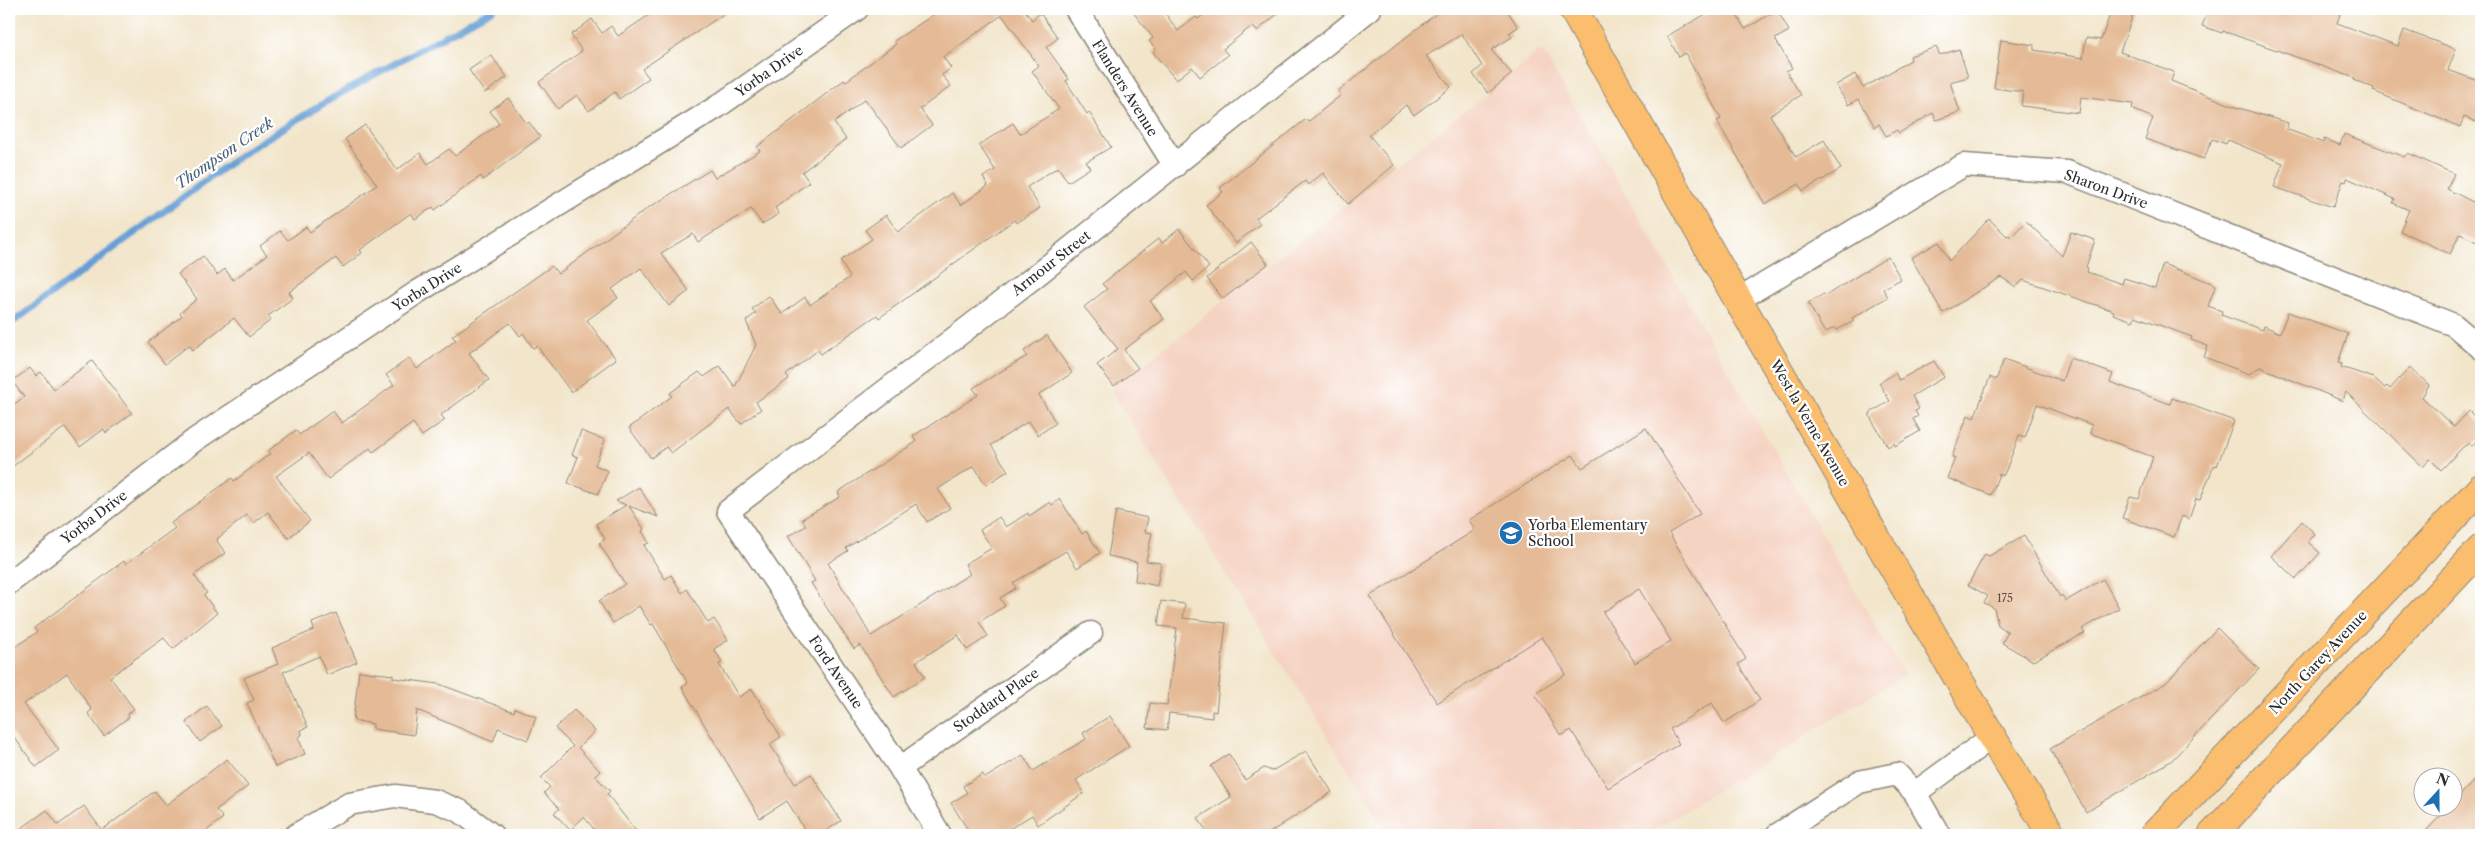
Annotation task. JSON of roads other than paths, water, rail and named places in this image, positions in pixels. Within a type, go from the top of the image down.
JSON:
[{"type":"main road","name":"West la Verne Avenue","points":[[1573,9],[1738,300],[1992,737],[2052,835]]},
{"type":"main road","name":"North Garey Avenue","points":[[2154,835],[2481,488]]},
{"type":"main road","points":[[2212,835],[2481,549]]},
{"type":"street","name":"Yorba Drive","points":[[9,583],[196,440],[419,291],[717,107],[857,9]]},
{"type":"street","name":"Flanders Avenue","points":[[1076,9],[1175,166]]},
{"type":"street","name":"Armour Street","points":[[728,511],[1175,166],[1370,9]]},
{"type":"street","name":"Sharon Drive","points":[[1738,300],[1964,165],[2067,172],[2454,325],[2481,348]]},
{"type":"street","name":"Ford Avenue","points":[[728,511],[900,768],[940,835]]},
{"type":"street","name":"Stoddard Place","points":[[900,768],[1091,633]]},
{"type":"street","points":[[1915,793],[1992,737]]},
{"type":"street","points":[[1777,835],[1859,782],[1897,774],[1915,793],[1939,835]]},
{"type":"street","points":[[296,835],[350,804],[395,796],[435,801],[460,811],[492,835]]},
{"type":"waterway","name":"Thompson Creek","points":[[9,325],[249,149],[336,96],[493,9]]},
{"type":"place","name":"Yorba Elementary School","points":[[1511,533]]}]
